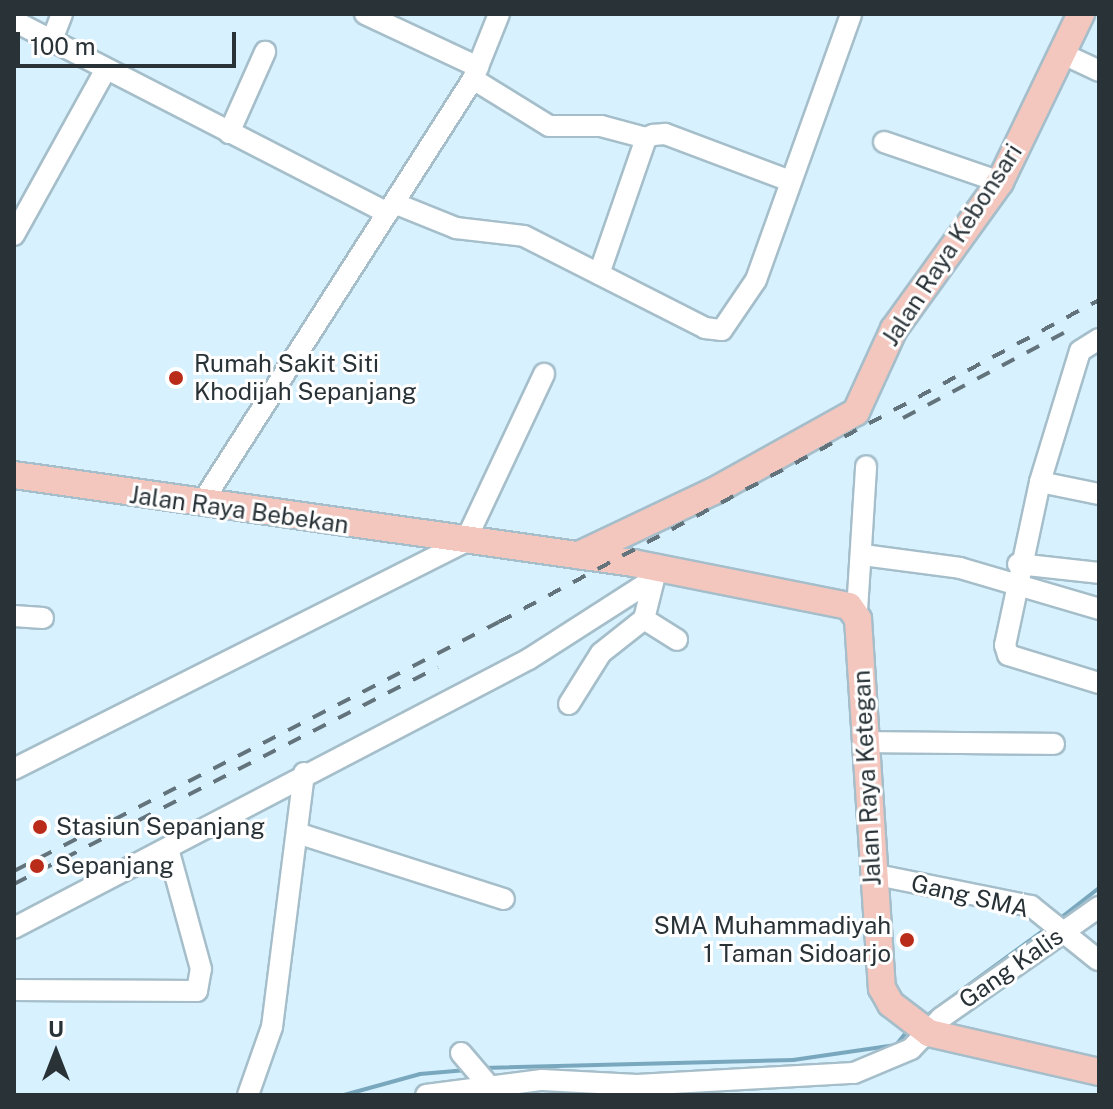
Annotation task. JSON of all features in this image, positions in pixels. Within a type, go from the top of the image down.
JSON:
[{"type":"main road","name":"Jalan Raya Kebonsari","points":[[575,554],[846,422],[894,329],[1000,182],[1081,14]]},
{"type":"main road","name":"Jalan Raya Bebekan","points":[[14,475],[465,542],[575,554]]},
{"type":"main road","points":[[575,554],[655,575],[857,611]]},
{"type":"main road","name":"Jalan Raya Ketegan","points":[[857,611],[879,980],[916,1026]]},
{"type":"main road","points":[[916,1026],[1099,1072]]},
{"type":"street","points":[[52,40],[62,14]]},
{"type":"street","points":[[365,14],[475,73],[549,126],[601,126],[646,138],[665,134],[790,181]]},
{"type":"street","points":[[201,504],[475,73],[499,14]]},
{"type":"street","points":[[14,21],[229,133],[390,208],[456,228],[524,236],[705,328],[722,330],[756,280],[851,14]]},
{"type":"street","points":[[229,133],[265,52]]},
{"type":"street","points":[[1063,54],[1099,71]]},
{"type":"street","points":[[14,235],[105,71]]},
{"type":"street","points":[[599,274],[646,138]]},
{"type":"street","points":[[884,142],[1000,182]]},
{"type":"street","points":[[1099,339],[1080,351],[1040,482],[1013,588],[1005,651],[1099,683]]},
{"type":"street","points":[[14,769],[465,542],[544,374]]},
{"type":"street","points":[[857,611],[863,555],[866,466]]},
{"type":"street","points":[[1040,482],[1099,494]]},
{"type":"street","points":[[863,555],[960,568],[1013,588],[1099,609]]},
{"type":"street","points":[[1018,564],[1099,573]]},
{"type":"street","points":[[569,704],[601,653],[644,619],[655,575]]},
{"type":"street","points":[[14,928],[304,773],[529,659],[655,575]]},
{"type":"street","points":[[14,616],[43,618]]},
{"type":"street","points":[[644,619],[677,640]]},
{"type":"street","points":[[867,742],[1054,744]]},
{"type":"street","points":[[248,1095],[272,1027],[304,773]]},
{"type":"street","points":[[297,833],[504,899]]},
{"type":"street","points":[[14,990],[197,991],[201,969],[168,848]]},
{"type":"street","name":"Gang SMA","points":[[872,874],[1031,906],[1051,926],[1098,960]]},
{"type":"street","name":"Gang Kalis","points":[[426,1095],[450,1094],[478,1071],[543,1087],[640,1090],[854,1073],[900,1056],[916,1026],[1051,926],[1099,907]]},
{"type":"waterway","points":[[1058,920],[1099,888]]},
{"type":"waterway","points":[[926,1016],[1048,927]]},
{"type":"waterway","points":[[483,1068],[793,1060],[896,1045],[909,1029]]},
{"type":"waterway","points":[[344,1095],[420,1074],[467,1070]]},
{"type":"railway","points":[[14,871],[499,622],[1099,300]]},
{"type":"railway","points":[[903,418],[1075,327]]},
{"type":"railway","points":[[14,884],[438,667]]},
{"type":"place","name":"Rumah Sakit Siti Khodijah Sepanjang","points":[[176,378]]},
{"type":"place","name":"Stasiun Sepanjang","points":[[40,827]]},
{"type":"place","name":"Sepanjang","points":[[37,866]]},
{"type":"place","name":"SMA Muhammadiyah 1 Taman Sidoarjo","points":[[907,940]]}]
